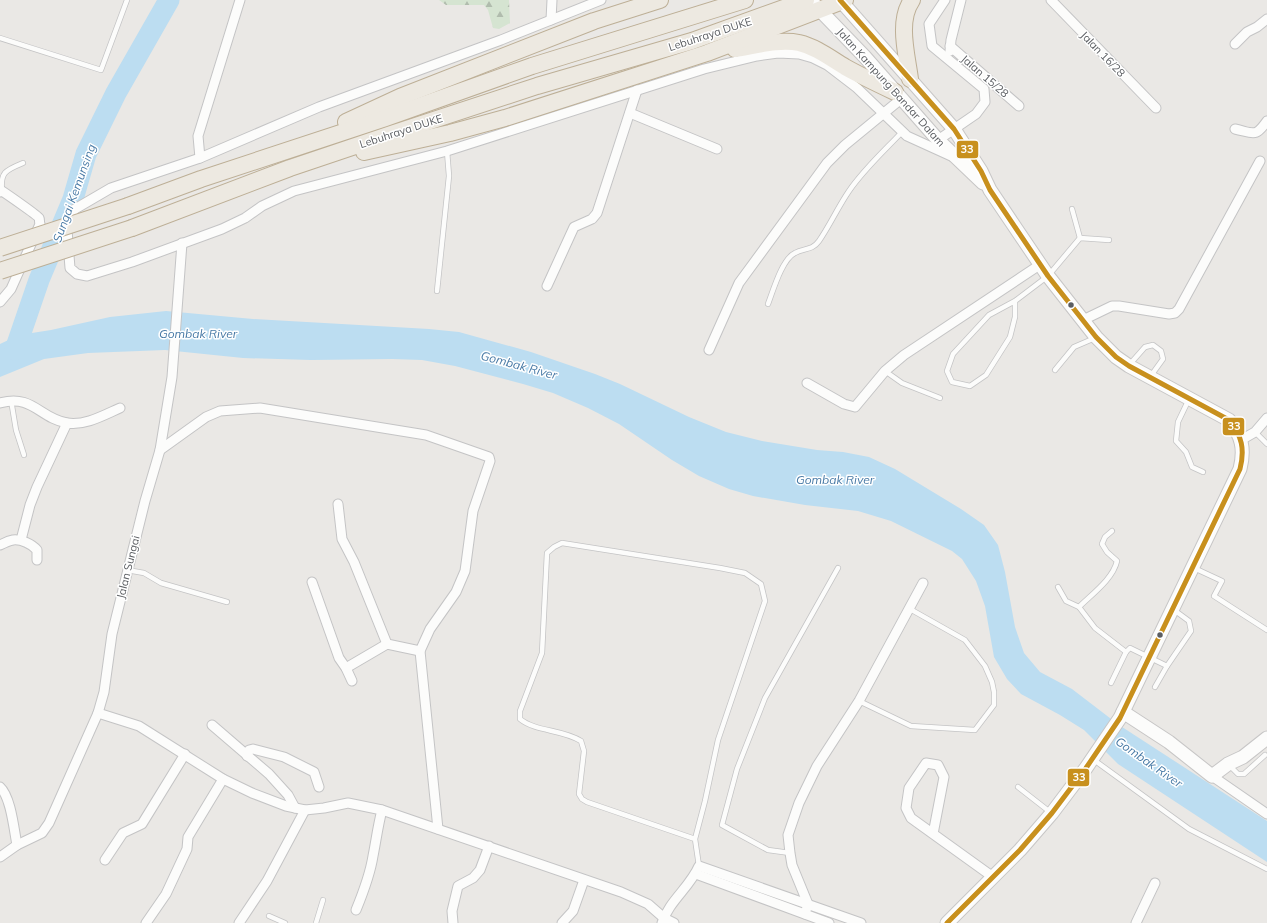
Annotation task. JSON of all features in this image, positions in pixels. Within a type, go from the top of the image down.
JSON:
[{"type":"highway","points":[[276,155],[400,97],[594,21],[660,0]]},
{"type":"highway","name":"Lebuhraya DUKE","points":[[0,248],[128,206],[201,179],[383,119],[532,66],[745,0]]},
{"type":"highway","name":"Lebuhraya DUKE","points":[[0,271],[132,228],[290,168],[394,133],[537,86],[692,41],[806,0]]},
{"type":"highway","points":[[290,168],[450,133],[505,118],[707,53],[814,5],[842,0]]},
{"type":"highway","points":[[910,79],[904,25],[906,13],[912,0]]},
{"type":"highway","points":[[707,53],[770,43],[799,43],[814,48],[858,74],[898,95]]},
{"type":"street","points":[[200,158],[198,136],[240,0]]},
{"type":"street","points":[[550,20],[552,0]]},
{"type":"street","points":[[601,0],[501,40],[319,107],[200,158],[111,188],[75,209],[70,216],[68,230],[70,268],[77,274],[86,276],[132,262],[222,229],[245,218],[262,206],[294,191],[447,151],[704,69],[757,56],[778,53],[799,54],[813,58],[827,65],[857,88],[907,136],[958,159]]},
{"type":"street","name":"Jalan Kampung Bandar Dalam","points":[[842,0],[954,129],[981,171],[990,190],[1029,249],[1096,338],[1116,357],[1129,366],[1229,420],[1236,429],[1241,440],[1243,456],[1240,469],[1122,715],[1090,763],[1052,813],[1020,850],[946,923]]},
{"type":"street","points":[[938,140],[976,114],[986,102],[984,89],[932,46],[929,24],[945,0]]},
{"type":"street","points":[[949,59],[950,46],[961,0]]},
{"type":"street","name":"Jalan 16/28","points":[[1051,0],[1156,108]]},
{"type":"street","name":"Jalan Kampung Bandar Dalam","points":[[814,5],[865,57],[938,140],[990,190]]},
{"type":"street","points":[[1235,44],[1247,32],[1257,27],[1267,19]]},
{"type":"street","name":"Jalan 15/28","points":[[950,46],[1019,106]]},
{"type":"street","points":[[547,286],[574,227],[592,219],[597,213],[637,90]]},
{"type":"street","points":[[709,350],[740,284],[827,163],[845,145],[883,114],[898,95]]},
{"type":"street","points":[[630,113],[717,149]]},
{"type":"street","points":[[1235,129],[1254,133],[1259,132],[1267,121]]},
{"type":"street","points":[[1082,320],[1112,306],[1170,314],[1175,313],[1179,309],[1260,161]]},
{"type":"street","points":[[1,192],[39,217],[40,224],[11,289],[2,300]]},
{"type":"street","name":"Jalan Sungai","points":[[0,857],[17,844],[42,833],[49,823],[98,713],[104,692],[112,634],[127,570],[160,450],[172,377],[182,243]]},
{"type":"street","points":[[807,383],[844,404],[855,407],[885,371],[904,355],[1041,264]]},
{"type":"street","points":[[0,403],[11,400],[24,401],[51,417],[67,423],[86,422],[120,408]]},
{"type":"street","points":[[160,450],[206,417],[220,411],[260,408],[426,436],[489,457],[490,461],[473,511],[465,571],[456,592],[430,629],[420,651],[438,829]]},
{"type":"street","points":[[1241,440],[1255,432],[1267,418]]},
{"type":"street","points":[[21,540],[30,505],[37,487],[67,423]]},
{"type":"street","points":[[338,504],[342,539],[354,562],[387,644]]},
{"type":"street","points":[[0,545],[13,540],[21,540],[37,550],[36,560]]},
{"type":"street","points":[[312,582],[339,658],[352,681]]},
{"type":"street","points":[[805,914],[808,904],[792,866],[788,835],[799,803],[817,766],[859,701],[924,583]]},
{"type":"street","points":[[346,668],[387,644],[420,651]]},
{"type":"street","points":[[98,713],[139,726],[223,779],[252,793],[286,806],[305,810],[324,808],[348,802],[382,810],[621,892],[648,904],[663,920],[674,923]]},
{"type":"street","points":[[1122,715],[1169,742],[1212,776],[1267,814]]},
{"type":"street","points":[[212,725],[269,774],[288,795],[295,808]]},
{"type":"street","points":[[1212,776],[1228,764],[1243,757],[1267,738]]},
{"type":"street","points":[[247,756],[249,750],[253,749],[284,757],[314,772],[319,787]]},
{"type":"street","points":[[105,860],[123,833],[142,824],[185,754]]},
{"type":"street","points":[[933,834],[944,776],[938,766],[926,763],[909,788],[906,808],[911,818],[933,834],[993,876]]},
{"type":"street","points":[[146,923],[166,894],[187,849],[188,837],[223,779]]},
{"type":"street","points":[[0,787],[4,790],[11,812],[17,844]]},
{"type":"street","points":[[239,923],[267,881],[305,810]]},
{"type":"street","points":[[356,910],[365,886],[373,857],[382,810]]},
{"type":"street","points":[[453,923],[452,911],[458,886],[473,878],[480,870],[489,846]]},
{"type":"street","points":[[697,870],[808,904],[861,923]]},
{"type":"street","points":[[697,870],[829,923]]},
{"type":"street","points":[[663,920],[697,870]]},
{"type":"street","points":[[562,923],[573,911],[584,880]]},
{"type":"street","points":[[1136,923],[1155,883]]},
{"type":"lane","points":[[0,38],[101,70],[127,0]]},
{"type":"lane","points":[[768,304],[786,262],[794,253],[808,250],[818,243],[849,192],[864,171],[902,132]]},
{"type":"lane","points":[[437,291],[449,176],[447,151]]},
{"type":"lane","points":[[1,192],[1,181],[5,173],[23,163]]},
{"type":"lane","points":[[1072,209],[1080,238]]},
{"type":"lane","points":[[1080,238],[1109,240]]},
{"type":"lane","points":[[1015,301],[1015,317],[1010,336],[986,375],[970,386],[952,382],[947,371],[954,354],[990,315],[1015,301],[1048,276],[1080,238]]},
{"type":"lane","points":[[1055,370],[1074,347],[1096,338]]},
{"type":"lane","points":[[1129,366],[1145,347],[1153,345],[1161,350],[1163,359],[1150,377]]},
{"type":"lane","points":[[885,371],[902,383],[940,398]]},
{"type":"lane","points":[[1190,398],[1178,422],[1176,441],[1186,452],[1192,467],[1203,472]]},
{"type":"lane","points":[[11,400],[16,430],[24,455]]},
{"type":"lane","points":[[1255,432],[1267,444]]},
{"type":"lane","points":[[1079,607],[1116,568],[1117,561],[1106,552],[1102,544],[1105,537],[1112,531]]},
{"type":"lane","points":[[695,839],[582,799],[579,794],[584,752],[581,741],[573,736],[526,724],[520,719],[520,711],[542,652],[547,553],[554,547],[562,544],[745,573],[761,584],[765,601],[718,740],[695,839],[697,870]]},
{"type":"lane","points":[[1192,567],[1222,581],[1214,596],[1267,630]]},
{"type":"lane","points":[[790,853],[768,850],[722,825],[737,769],[765,698],[838,568]]},
{"type":"lane","points":[[127,570],[144,573],[160,583],[227,602]]},
{"type":"lane","points":[[1058,587],[1066,601],[1079,607],[1095,628],[1126,652]]},
{"type":"lane","points":[[1155,687],[1190,631],[1189,621],[1172,609]]},
{"type":"lane","points":[[859,701],[911,726],[975,730],[994,705],[992,682],[985,666],[965,640],[910,610]]},
{"type":"lane","points":[[1111,683],[1126,652],[1130,648],[1167,666]]},
{"type":"lane","points":[[1228,764],[1238,774],[1244,774],[1265,755]]},
{"type":"lane","points":[[1090,763],[1189,829],[1267,870]]},
{"type":"lane","points":[[1018,787],[1052,813]]},
{"type":"lane","points":[[316,923],[323,900]]},
{"type":"lane","points":[[269,916],[285,923]]},
{"type":"green space","points":[[439,0],[509,0],[510,23],[499,29],[493,28],[488,10],[484,5],[446,5]]},
{"type":"water","name":"Gombak River","points":[[166,311],[253,319],[459,332],[531,352],[595,374],[620,384],[689,417],[726,432],[762,441],[869,457],[895,469],[961,509],[984,525],[998,545],[1005,572],[1015,627],[1024,653],[1040,672],[1072,689],[1119,725],[1267,821],[1267,862],[1118,764],[1084,730],[1021,694],[1007,679],[994,657],[985,606],[976,581],[962,559],[952,551],[891,521],[858,511],[805,505],[753,496],[729,489],[699,476],[672,460],[619,424],[588,408],[553,393],[455,366],[422,360],[311,360],[243,358],[165,350],[88,353],[44,359],[0,377],[0,344],[19,335],[51,330],[110,317]]},
{"type":"waterway","name":"Sungai Kemunsing","points":[[15,350],[39,280],[73,199],[86,154],[116,93],[169,0]]},
{"type":"transit line","name":"33","points":[[840,0],[954,129],[981,171],[990,190],[1048,276],[1096,337],[1116,357],[1129,366],[1229,420],[1240,437],[1242,449],[1240,469],[1120,718],[1086,768],[1052,813],[1020,850],[947,923]]}]
